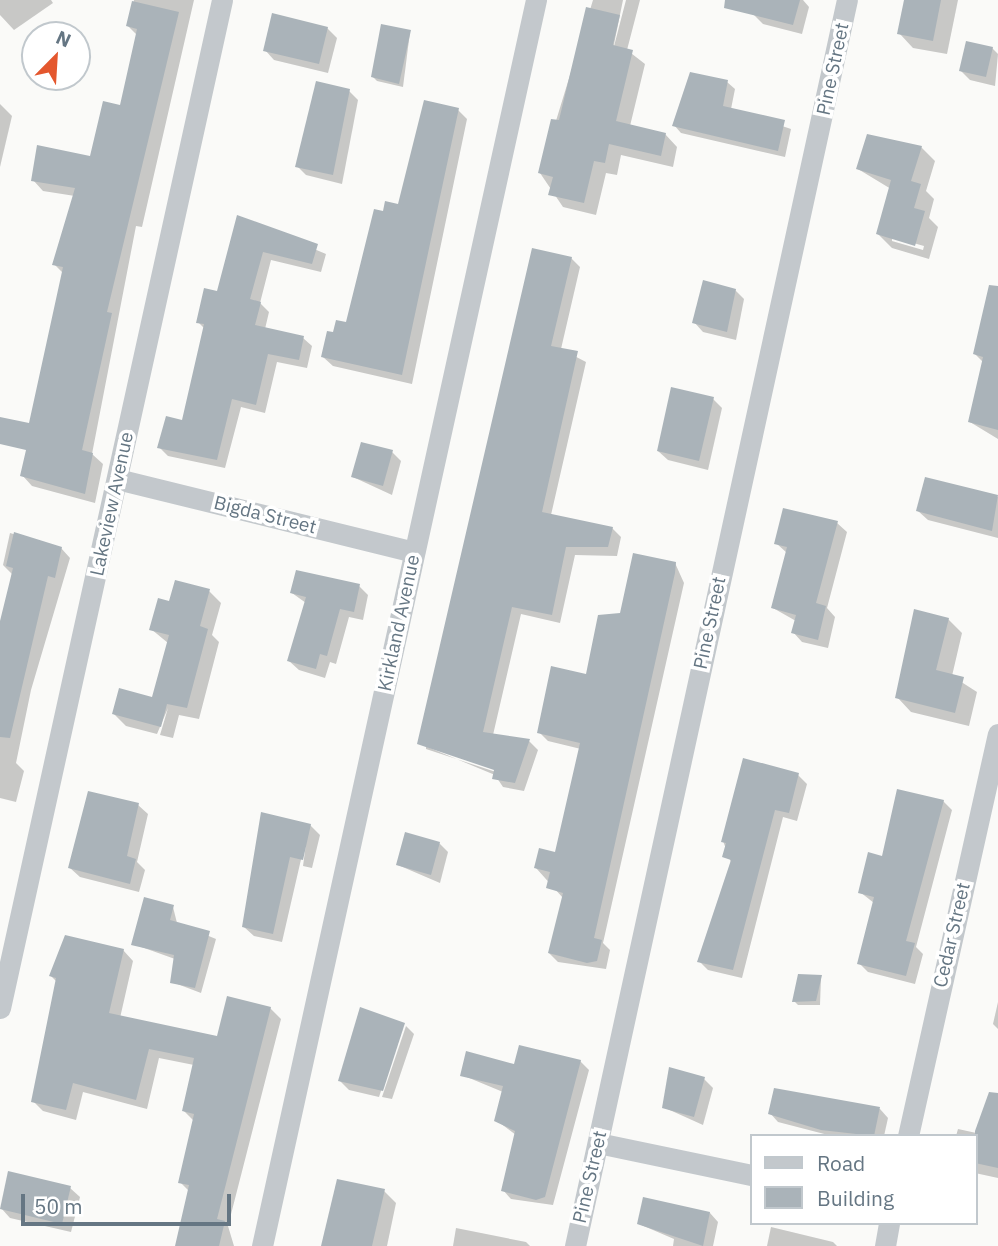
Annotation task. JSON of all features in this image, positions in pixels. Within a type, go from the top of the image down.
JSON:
[{"type":"street","name":"Lakeview Avenue","points":[[0,1008],[222,0]]},
{"type":"street","name":"Kirkland Avenue","points":[[262,1246],[536,0]]},
{"type":"street","name":"Pine Street","points":[[575,1246],[847,0]]},
{"type":"street","name":"Bigda Street","points":[[117,479],[414,552]]},
{"type":"street","name":"Cedar Street","points":[[908,1134],[998,734]]},
{"type":"street","points":[[598,1143],[750,1175]]},
{"type":"street","points":[[885,1246],[889,1225]]},
{"type":"building","points":[[725,0],[800,0],[793,25],[724,8]]},
{"type":"building","points":[[904,0],[941,0],[933,41],[897,34]]},
{"type":"building","points":[[132,1],[179,12],[107,312],[112,313],[82,450],[93,453],[85,494],[20,476],[26,450],[0,444],[0,417],[29,423],[63,267],[52,265],[75,188],[31,181],[37,145],[90,156],[103,101],[120,105],[137,29],[126,26]]},
{"type":"building","points":[[586,7],[620,15],[613,45],[633,50],[616,121],[666,133],[661,156],[609,144],[605,163],[594,161],[584,203],[548,195],[553,177],[538,173],[551,119],[559,120]]},
{"type":"building","points":[[272,13],[328,27],[319,64],[263,51]]},
{"type":"building","points":[[381,24],[411,30],[399,84],[371,77]]},
{"type":"building","points":[[966,41],[993,47],[986,77],[959,71]]},
{"type":"building","points":[[690,72],[728,80],[723,106],[785,120],[778,151],[672,126]]},
{"type":"building","points":[[316,81],[350,89],[333,175],[295,167]]},
{"type":"building","points":[[424,100],[459,108],[402,375],[321,357],[327,331],[333,332],[336,320],[346,322],[374,209],[383,211],[385,201],[398,204]]},
{"type":"building","points":[[867,134],[922,146],[911,181],[921,184],[914,208],[925,211],[915,246],[876,234],[891,180],[856,169]]},
{"type":"building","points":[[237,215],[318,244],[312,264],[263,252],[250,299],[261,302],[255,325],[304,336],[299,360],[268,354],[256,405],[232,399],[217,460],[157,448],[166,416],[182,420],[204,324],[196,323],[204,288],[217,291]]},
{"type":"building","points":[[532,248],[572,257],[551,346],[578,351],[542,512],[613,527],[608,547],[566,547],[552,615],[512,607],[483,732],[530,739],[515,783],[492,779],[494,770],[417,744]]},
{"type":"building","points":[[703,280],[736,289],[727,332],[692,323]]},
{"type":"building","points":[[989,285],[998,286],[998,430],[968,422],[983,357],[973,354]]},
{"type":"building","points":[[671,387],[714,397],[699,461],[657,451]]},
{"type":"building","points":[[361,442],[393,450],[383,486],[351,477]]},
{"type":"building","points":[[925,477],[998,495],[992,531],[916,511]]},
{"type":"building","points":[[783,508],[838,521],[816,603],[826,606],[818,640],[791,633],[796,615],[771,608],[787,547],[774,544]]},
{"type":"building","points":[[14,532],[62,547],[55,578],[48,576],[10,738],[0,737],[0,621],[13,568],[6,566]]},
{"type":"building","points":[[633,553],[676,562],[675,573],[594,938],[602,940],[597,961],[587,963],[548,953],[563,893],[546,888],[550,872],[534,868],[539,848],[555,852],[580,743],[537,733],[551,666],[586,674],[598,615],[620,613]]},
{"type":"building","points":[[296,570],[360,584],[354,612],[340,609],[327,656],[320,654],[316,669],[287,661],[306,597],[290,593]]},
{"type":"building","points":[[175,580],[210,589],[200,626],[208,629],[187,708],[167,704],[161,727],[112,714],[119,688],[152,697],[169,635],[149,630],[158,598],[169,601]]},
{"type":"building","points":[[914,609],[949,618],[936,670],[964,677],[955,713],[895,698]]},
{"type":"building","points":[[743,758],[799,773],[789,813],[775,810],[733,970],[697,962],[731,860],[722,857],[726,843],[721,842]]},
{"type":"building","points":[[897,789],[944,800],[906,941],[915,943],[906,976],[857,964],[874,897],[858,893],[868,852],[882,856]]},
{"type":"building","points":[[88,791],[139,803],[127,856],[136,859],[130,884],[68,868]]},
{"type":"building","points":[[261,812],[311,824],[303,860],[290,857],[273,934],[242,927]]},
{"type":"building","points":[[405,832],[440,842],[431,875],[396,865]]},
{"type":"building","points":[[144,897],[174,905],[170,920],[210,931],[195,988],[170,983],[174,955],[131,945]]},
{"type":"building","points":[[65,935],[124,949],[109,1013],[217,1036],[227,996],[271,1007],[217,1219],[225,1221],[219,1246],[175,1246],[189,1185],[178,1183],[194,1114],[182,1111],[194,1058],[149,1049],[136,1100],[73,1083],[66,1110],[31,1102],[56,978],[49,976]]},
{"type":"building","points":[[798,974],[822,975],[816,1001],[792,1002]]},
{"type":"building","points":[[360,1007],[405,1023],[383,1091],[338,1081]]},
{"type":"building","points":[[519,1045],[581,1060],[545,1197],[536,1200],[501,1191],[515,1131],[494,1121],[503,1086],[460,1076],[466,1051],[514,1064]]},
{"type":"building","points":[[669,1067],[705,1077],[694,1117],[662,1108]]},
{"type":"building","points":[[774,1088],[880,1107],[874,1134],[821,1130],[768,1114]]},
{"type":"building","points":[[989,1092],[998,1093],[998,1168],[977,1163],[975,1131]]},
{"type":"building","points":[[8,1171],[71,1186],[62,1224],[0,1209]]},
{"type":"building","points":[[337,1179],[385,1189],[372,1246],[321,1246]]},
{"type":"building","points":[[643,1197],[710,1212],[703,1246],[637,1224]]}]
